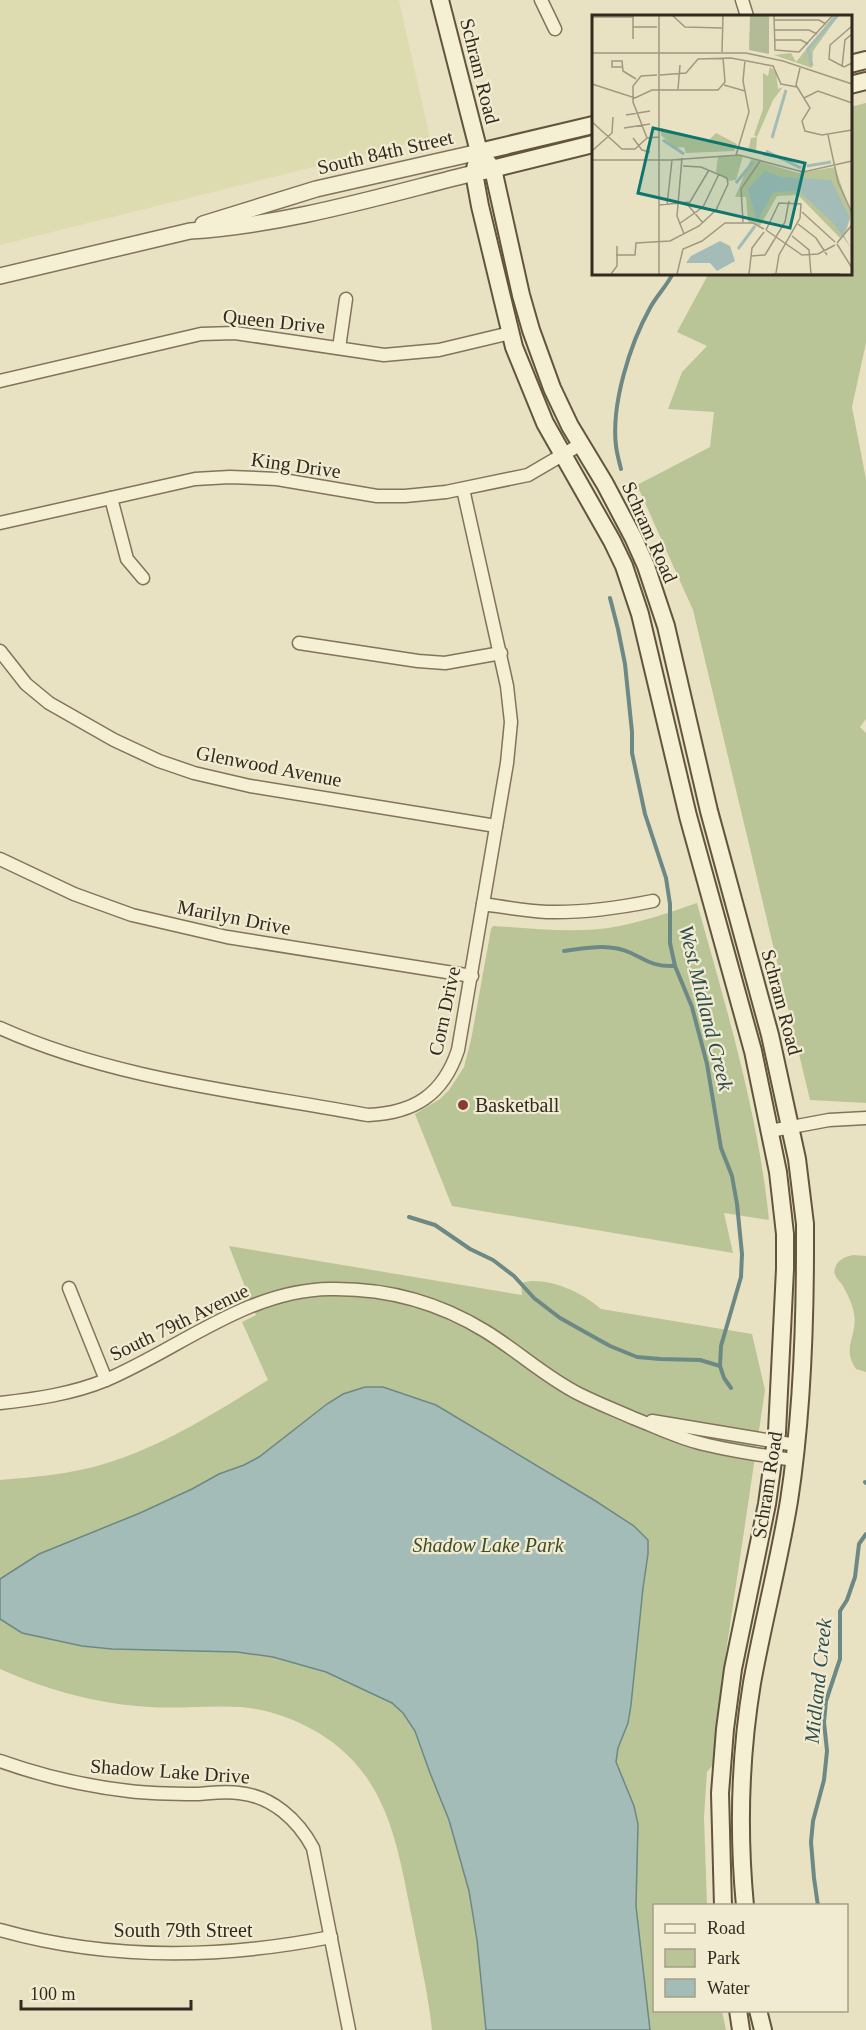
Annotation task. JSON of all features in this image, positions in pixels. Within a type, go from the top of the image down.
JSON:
[{"type":"main road","name":"Schram Road","points":[[440,0],[479,152],[493,169],[531,330],[552,388],[633,537],[646,566],[666,626],[709,811],[770,1035],[802,1192],[805,1235],[801,1374],[795,1452],[789,1504],[763,1625],[747,1726],[741,1792],[741,1856],[745,1904]]},
{"type":"main road","points":[[851,64],[866,60]]},
{"type":"main road","points":[[851,85],[866,81]]},
{"type":"main road","name":"South 84th Street","points":[[479,152],[592,124]]},
{"type":"main road","name":"South 84th Street","points":[[474,173],[592,144]]},
{"type":"main road","name":"Schram Road","points":[[479,152],[474,173],[510,333],[532,396],[612,541],[640,614],[688,816],[753,1051],[779,1181],[785,1234],[785,1269],[775,1449],[767,1504],[733,1669],[725,1729],[720,1793],[723,1904]]},
{"type":"main road","points":[[738,2012],[741,2030]]},
{"type":"main road","points":[[758,2012],[763,2030]]},
{"type":"street","points":[[541,0],[555,29]]},
{"type":"street","points":[[742,0],[747,15]]},
{"type":"street","name":"South 84th Street","points":[[190,231],[208,222],[316,189],[479,152]]},
{"type":"street","name":"South 84th Street","points":[[0,276],[190,231],[213,230],[313,212],[474,173]]},
{"type":"street","points":[[339,348],[346,299]]},
{"type":"street","name":"Queen Drive","points":[[0,381],[201,334],[235,333],[384,355],[439,350],[510,333]]},
{"type":"street","name":"King Drive","points":[[0,523],[195,480],[230,477],[277,479],[377,496],[417,495],[463,489],[528,475],[581,444]]},
{"type":"street","name":"Corn Drive","points":[[0,1028],[66,1053],[121,1069],[198,1086],[368,1115],[386,1114],[415,1106],[437,1089],[453,1066],[458,1050],[507,763],[511,722],[501,653],[463,489]]},
{"type":"street","points":[[111,498],[127,559],[143,578]]},
{"type":"street","points":[[299,643],[418,662],[445,663],[501,653]]},
{"type":"street","name":"Glenwood Avenue","points":[[1,655],[26,684],[61,711],[123,744],[185,770],[250,786],[496,826]]},
{"type":"street","name":"Marilyn Drive","points":[[0,859],[74,894],[132,915],[227,937],[472,976]]},
{"type":"street","points":[[483,904],[546,912],[613,909],[653,901]]},
{"type":"street","points":[[770,1131],[829,1120],[866,1118]]},
{"type":"street","points":[[69,1288],[106,1380]]},
{"type":"street","name":"South 79th Avenue","points":[[0,1403],[52,1396],[106,1380],[254,1305],[290,1294],[348,1289],[404,1296],[446,1310],[486,1332],[561,1385],[633,1418],[795,1452]]},
{"type":"street","name":"Shadow Lake Drive","points":[[0,1761],[50,1777],[100,1787],[156,1793],[242,1793],[273,1804],[293,1819],[313,1848],[349,2030]]},
{"type":"street","name":"South 79th Street","points":[[0,1930],[81,1947],[160,1954],[219,1953],[264,1949],[332,1937]]},
{"type":"green space","points":[[0,0],[399,0],[430,138],[0,245]]},
{"type":"green space","points":[[866,103],[866,343],[852,407],[866,479],[866,719],[860,727],[866,733],[866,1103],[810,1100],[693,610],[637,485],[710,447],[714,412],[668,409],[682,372],[707,346],[677,332],[708,274],[851,274],[851,107]]},
{"type":"green space","points":[[697,903],[749,1100],[769,1220],[724,1213],[733,1253],[452,1206],[415,1114],[440,1099],[464,1067],[493,926],[565,930],[608,928],[642,921]]},
{"type":"green space","name":"Shadow Lake Park","points":[[229,1246],[522,1295],[521,1283],[541,1281],[574,1291],[601,1309],[752,1334],[765,1390],[722,1679],[713,1765],[707,1772],[704,1817],[707,1904],[653,1904],[653,2012],[722,2012],[726,2030],[432,2030],[401,1864],[386,1813],[360,1768],[341,1749],[299,1722],[260,1710],[240,1707],[149,1707],[110,1703],[54,1689],[0,1669],[0,1480],[79,1470],[126,1457],[189,1427],[268,1380],[242,1322],[256,1315]]},
{"type":"green space","points":[[853,1255],[866,1256],[866,1372],[856,1369],[852,1361],[850,1348],[855,1322],[853,1311],[843,1285],[834,1271],[840,1260]]},
{"type":"water","points":[[365,1387],[383,1387],[436,1405],[594,1500],[634,1526],[648,1540],[631,1705],[616,1762],[634,1806],[638,1824],[636,1906],[650,2030],[486,2030],[477,1940],[469,1891],[449,1820],[415,1731],[403,1713],[392,1703],[326,1672],[273,1657],[237,1652],[112,1649],[82,1646],[22,1633],[0,1619],[0,1579],[39,1554],[140,1513],[219,1474],[244,1465],[259,1457],[327,1404],[343,1394]]},
{"type":"waterway","name":"West Midland Creek","points":[[621,469],[616,449],[615,429],[619,393],[629,356],[643,323],[672,274]]},
{"type":"waterway","name":"West Midland Creek","points":[[610,598],[625,664],[632,753],[645,814],[666,878],[670,904],[670,943],[675,966],[692,1007],[707,1064],[721,1148],[732,1176],[737,1204],[742,1254],[741,1277],[721,1346],[720,1366],[731,1388]]},
{"type":"waterway","points":[[564,951],[598,947],[614,948],[656,964],[675,966]]},
{"type":"waterway","points":[[409,1217],[435,1225],[470,1249],[493,1260],[514,1276],[534,1298],[560,1318],[610,1346],[637,1357],[700,1360],[720,1366]]},
{"type":"waterway","name":"Midland Creek","points":[[818,1904],[811,1842],[813,1821],[824,1780],[827,1751],[824,1722],[826,1701],[840,1659],[840,1611],[847,1600],[855,1577],[859,1544],[866,1534]]},
{"type":"place","name":"Basketball","points":[[463,1105]]}]
